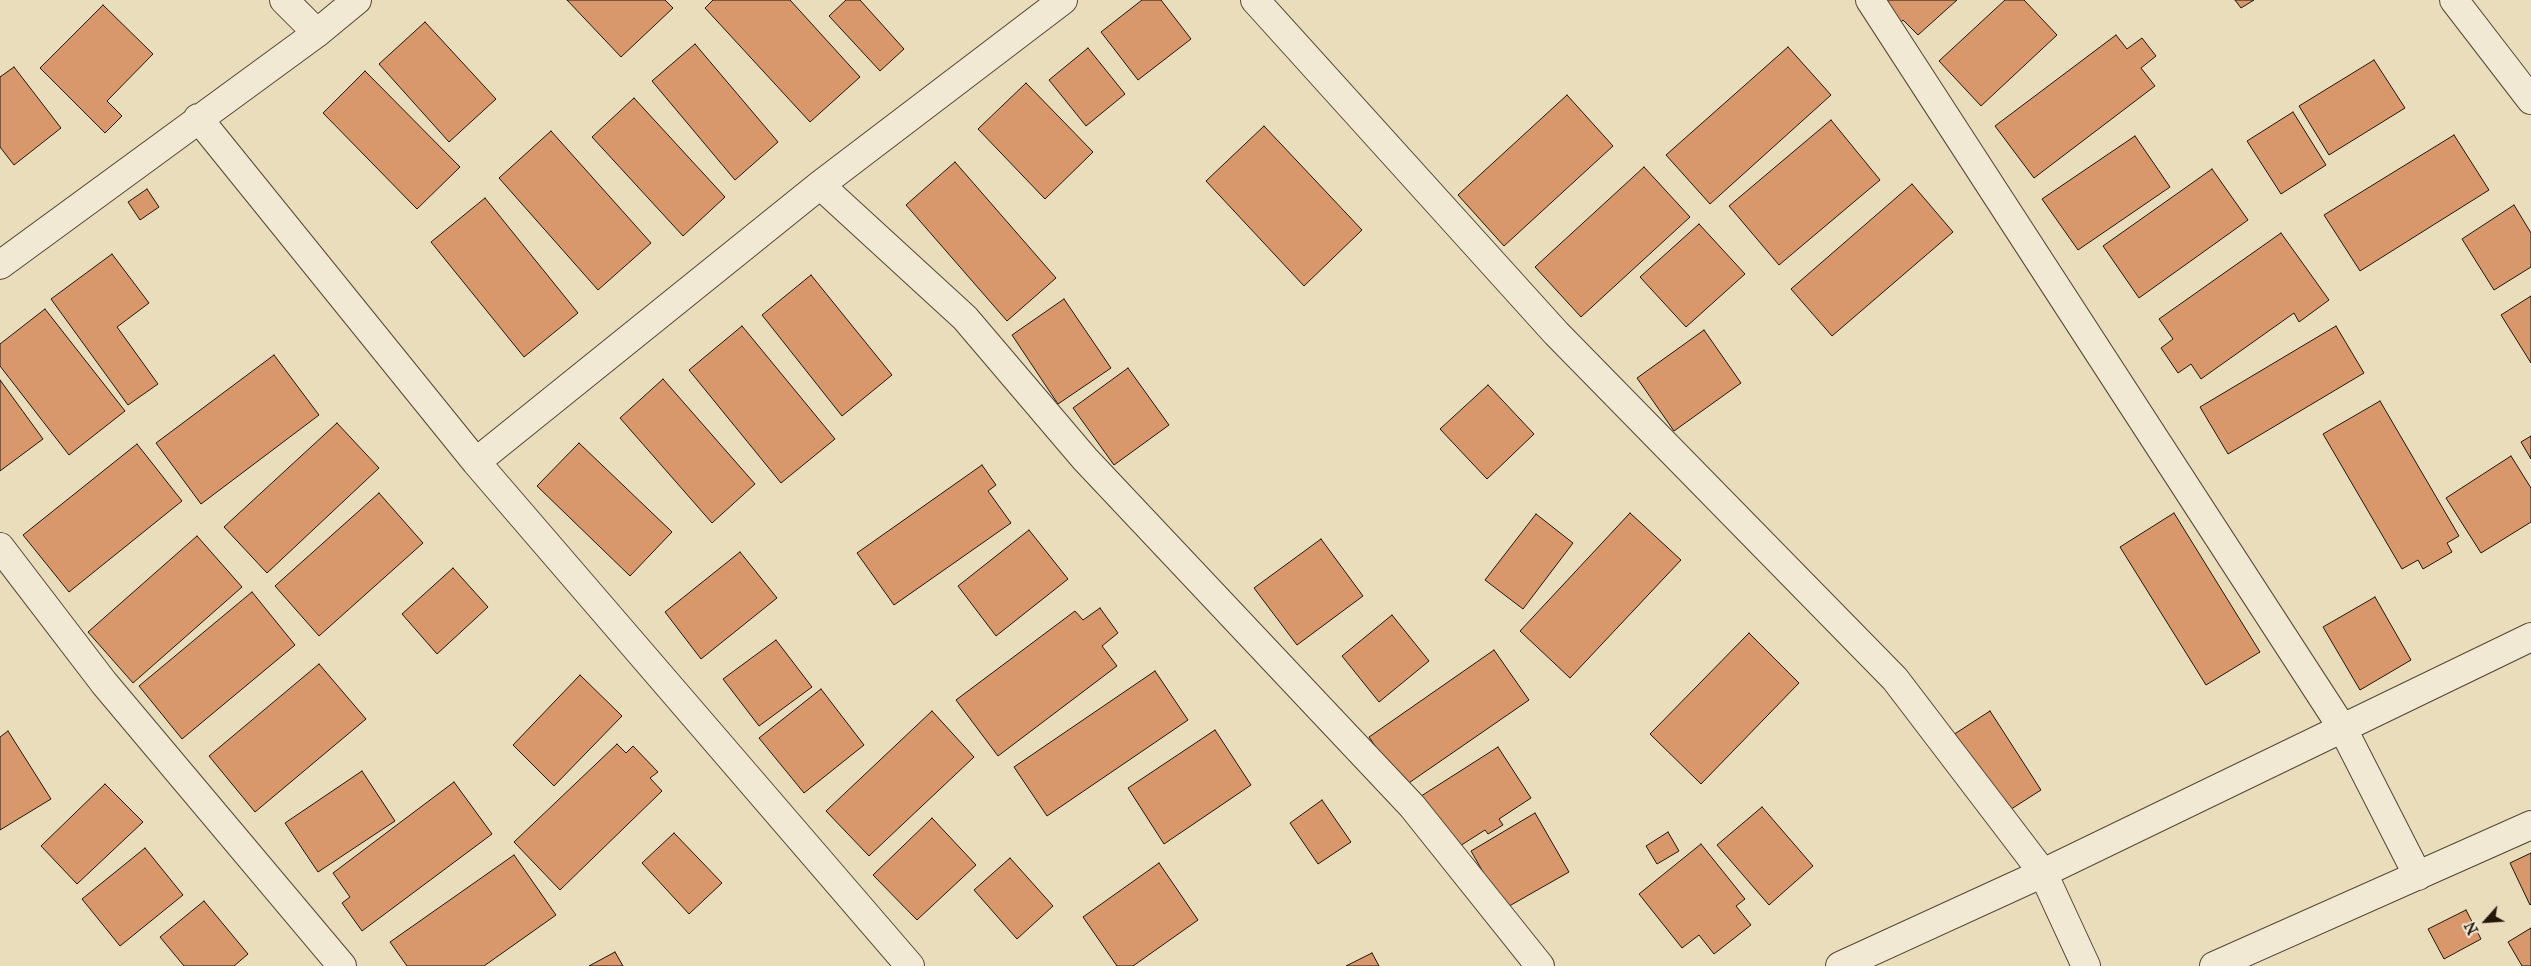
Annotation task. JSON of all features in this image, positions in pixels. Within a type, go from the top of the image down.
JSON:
[{"type":"street","points":[[284,0],[317,32]]},
{"type":"street","points":[[0,265],[317,32],[357,0]]},
{"type":"street","points":[[476,462],[820,185],[1063,0]]},
{"type":"street","points":[[1255,0],[1556,333],[1895,679],[2043,873],[2086,966]]},
{"type":"street","points":[[1870,0],[2343,729],[2418,876]]},
{"type":"street","points":[[2454,0],[2531,100]]},
{"type":"street","points":[[198,118],[476,462],[910,966]]},
{"type":"street","points":[[820,185],[965,318],[1085,459],[1412,806],[1540,966]]},
{"type":"street","points":[[0,547],[104,683],[342,966]]},
{"type":"street","points":[[1840,966],[2043,873],[2531,637]]},
{"type":"street","points":[[2214,966],[2531,825]]},
{"type":"building","points":[[567,0],[665,0],[673,8],[621,57]]},
{"type":"building","points":[[713,0],[790,0],[860,77],[810,122],[705,8]]},
{"type":"building","points":[[846,0],[860,0],[904,49],[880,71],[829,16]]},
{"type":"building","points":[[1142,0],[1161,0],[1191,39],[1138,80],[1101,32]]},
{"type":"building","points":[[1872,0],[1957,0],[1918,35],[1903,20],[1896,27]]},
{"type":"building","points":[[2005,0],[2024,0],[2057,35],[1981,106],[1939,61]]},
{"type":"building","points":[[2235,0],[2254,0],[2241,8]]},
{"type":"building","points":[[103,5],[153,54],[107,101],[122,116],[105,133],[40,68]]},
{"type":"building","points":[[425,22],[496,99],[449,142],[379,64]]},
{"type":"building","points":[[2116,35],[2127,49],[2142,38],[2156,56],[2141,68],[2155,86],[2034,178],[1995,126]]},
{"type":"building","points":[[695,44],[778,142],[735,180],[652,81]]},
{"type":"building","points":[[1788,47],[1831,95],[1710,204],[1666,155]]},
{"type":"building","points":[[1088,48],[1125,94],[1086,126],[1049,80]]},
{"type":"building","points":[[2374,60],[2405,108],[2329,155],[2299,106]]},
{"type":"building","points":[[14,67],[61,128],[14,165],[0,147],[0,77]]},
{"type":"building","points":[[365,71],[460,167],[417,209],[323,113]]},
{"type":"building","points":[[1026,83],[1093,152],[1045,199],[978,129]]},
{"type":"building","points":[[1567,95],[1613,146],[1504,246],[1458,195]]},
{"type":"building","points":[[634,98],[725,197],[683,236],[592,137]]},
{"type":"building","points":[[2293,112],[2326,165],[2281,194],[2247,141]]},
{"type":"building","points":[[1831,120],[1880,180],[1779,265],[1729,206]]},
{"type":"building","points":[[1264,126],[1362,230],[1304,286],[1206,181]]},
{"type":"building","points":[[551,131],[651,243],[598,290],[499,178]]},
{"type":"building","points":[[2454,135],[2489,190],[2360,271],[2324,215]]},
{"type":"building","points":[[2135,136],[2170,187],[2078,250],[2042,199]]},
{"type":"building","points":[[955,162],[1056,278],[1007,321],[906,205]]},
{"type":"building","points":[[1644,167],[1690,217],[1581,317],[1535,267]]},
{"type":"building","points":[[2212,169],[2248,220],[2139,298],[2103,246]]},
{"type":"building","points":[[1912,184],[1953,232],[1832,336],[1791,289]]},
{"type":"building","points":[[147,189],[159,207],[140,220],[128,202]]},
{"type":"building","points":[[485,198],[578,313],[524,357],[431,242]]},
{"type":"building","points":[[2514,205],[2531,233],[2531,267],[2494,290],[2462,239]]},
{"type":"building","points":[[1699,224],[1745,274],[1686,327],[1640,277]]},
{"type":"building","points":[[2281,233],[2329,300],[2299,322],[2294,313],[2201,379],[2191,364],[2178,373],[2161,348],[2173,339],[2159,319]]},
{"type":"building","points":[[112,254],[149,303],[117,327],[158,384],[128,405],[51,299]]},
{"type":"building","points":[[811,275],[892,375],[842,416],[762,315]]},
{"type":"building","points":[[2531,296],[2531,363],[2501,315]]},
{"type":"building","points":[[1064,299],[1111,368],[1058,404],[1012,335]]},
{"type":"building","points":[[45,309],[125,411],[69,455],[0,366],[0,344]]},
{"type":"building","points":[[742,326],[835,439],[781,483],[689,370]]},
{"type":"building","points":[[2336,326],[2364,373],[2228,454],[2200,407]]},
{"type":"building","points":[[1704,330],[1741,383],[1674,431],[1637,378]]},
{"type":"building","points":[[274,355],[319,415],[201,504],[156,443]]},
{"type":"building","points":[[1128,368],[1169,425],[1114,465],[1073,408]]},
{"type":"building","points":[[663,379],[755,484],[712,523],[620,418]]},
{"type":"building","points":[[0,380],[43,439],[0,471]]},
{"type":"building","points":[[1488,385],[1534,434],[1487,479],[1440,429]]},
{"type":"building","points":[[2380,401],[2459,536],[2447,543],[2452,552],[2423,569],[2418,560],[2402,569],[2323,434]]},
{"type":"building","points":[[337,423],[379,468],[267,573],[224,527]]},
{"type":"building","points":[[2531,436],[2531,459],[2521,442]]},
{"type":"building","points":[[579,443],[672,532],[630,576],[537,486]]},
{"type":"building","points":[[137,444],[182,501],[69,592],[23,535]]},
{"type":"building","points":[[2511,456],[2531,488],[2531,522],[2481,553],[2446,498]]},
{"type":"building","points":[[982,465],[996,485],[988,491],[1011,523],[894,605],[857,553]]},
{"type":"building","points":[[379,493],[423,543],[319,636],[275,586]]},
{"type":"building","points":[[1630,513],[1681,560],[1570,678],[1520,631]]},
{"type":"building","points":[[2174,513],[2260,652],[2206,685],[2120,547]]},
{"type":"building","points":[[1536,514],[1573,543],[1523,609],[1485,580]]},
{"type":"building","points":[[1029,530],[1068,579],[996,636],[958,586]]},
{"type":"building","points":[[197,536],[242,587],[133,683],[88,632]]},
{"type":"building","points":[[1321,539],[1363,596],[1297,645],[1254,588]]},
{"type":"building","points":[[740,552],[777,598],[701,659],[665,612]]},
{"type":"building","points":[[453,568],[488,607],[437,654],[402,614]]},
{"type":"building","points":[[252,592],[295,645],[182,739],[139,686]]},
{"type":"building","points":[[2375,597],[2411,660],[2360,690],[2323,627]]},
{"type":"building","points":[[1100,608],[1118,633],[1102,646],[1117,666],[998,756],[956,700],[1075,611],[1083,620]]},
{"type":"building","points":[[1392,615],[1429,661],[1379,702],[1342,656]]},
{"type":"building","points":[[1749,633],[1799,683],[1701,784],[1650,734]]},
{"type":"building","points":[[776,640],[812,687],[759,726],[723,679]]},
{"type":"building","points":[[1494,650],[1529,700],[1403,787],[1369,737]]},
{"type":"building","points":[[319,664],[366,719],[255,812],[209,756]]},
{"type":"building","points":[[1155,671],[1188,720],[1047,816],[1014,767]]},
{"type":"building","points":[[580,675],[622,716],[554,786],[513,745]]},
{"type":"building","points":[[821,689],[864,745],[804,793],[759,738]]},
{"type":"building","points":[[932,711],[974,757],[869,856],[826,811]]},
{"type":"building","points":[[1990,711],[2041,790],[2005,813],[1953,735]]},
{"type":"building","points":[[1215,730],[1251,785],[1164,844],[1128,788]]},
{"type":"building","points":[[8,731],[51,799],[0,830],[0,737]]},
{"type":"building","points":[[617,744],[626,753],[633,746],[658,772],[650,778],[662,791],[560,890],[514,842]]},
{"type":"building","points":[[1498,747],[1531,798],[1499,819],[1503,825],[1488,834],[1485,830],[1452,851],[1418,798]]},
{"type":"building","points":[[362,771],[395,821],[318,872],[285,823]]},
{"type":"building","points":[[454,782],[492,834],[362,931],[342,903],[350,897],[333,873]]},
{"type":"building","points":[[105,784],[143,822],[77,884],[41,846]]},
{"type":"building","points":[[1322,800],[1351,842],[1318,864],[1290,823]]},
{"type":"building","points":[[1762,807],[1813,866],[1769,905],[1717,845]]},
{"type":"building","points":[[1535,813],[1569,872],[1504,909],[1471,851]]},
{"type":"building","points":[[932,818],[976,865],[917,920],[873,875]]},
{"type":"building","points":[[1668,832],[1679,851],[1657,864],[1646,846]]},
{"type":"building","points":[[674,833],[722,883],[689,914],[642,863]]},
{"type":"building","points":[[1701,844],[1745,899],[1736,906],[1751,925],[1714,954],[1699,935],[1682,948],[1639,894]]},
{"type":"building","points":[[145,848],[183,895],[120,946],[82,899]]},
{"type":"building","points":[[2531,853],[2531,904],[2530,905],[2510,863]]},
{"type":"building","points":[[514,855],[556,915],[484,966],[407,966],[390,942]]},
{"type":"building","points":[[1010,858],[1053,906],[1017,939],[974,890]]},
{"type":"building","points":[[1159,863],[1198,920],[1133,966],[1117,966],[1083,917]]},
{"type":"building","points":[[204,901],[248,954],[234,966],[184,966],[160,937]]},
{"type":"building","points":[[2466,910],[2481,939],[2444,959],[2428,929]]},
{"type":"building","points":[[2531,928],[2531,966],[2522,966],[2508,942]]},
{"type":"building","points":[[615,952],[623,966],[589,966]]},
{"type":"building","points":[[1372,953],[1379,966],[1346,966]]}]
